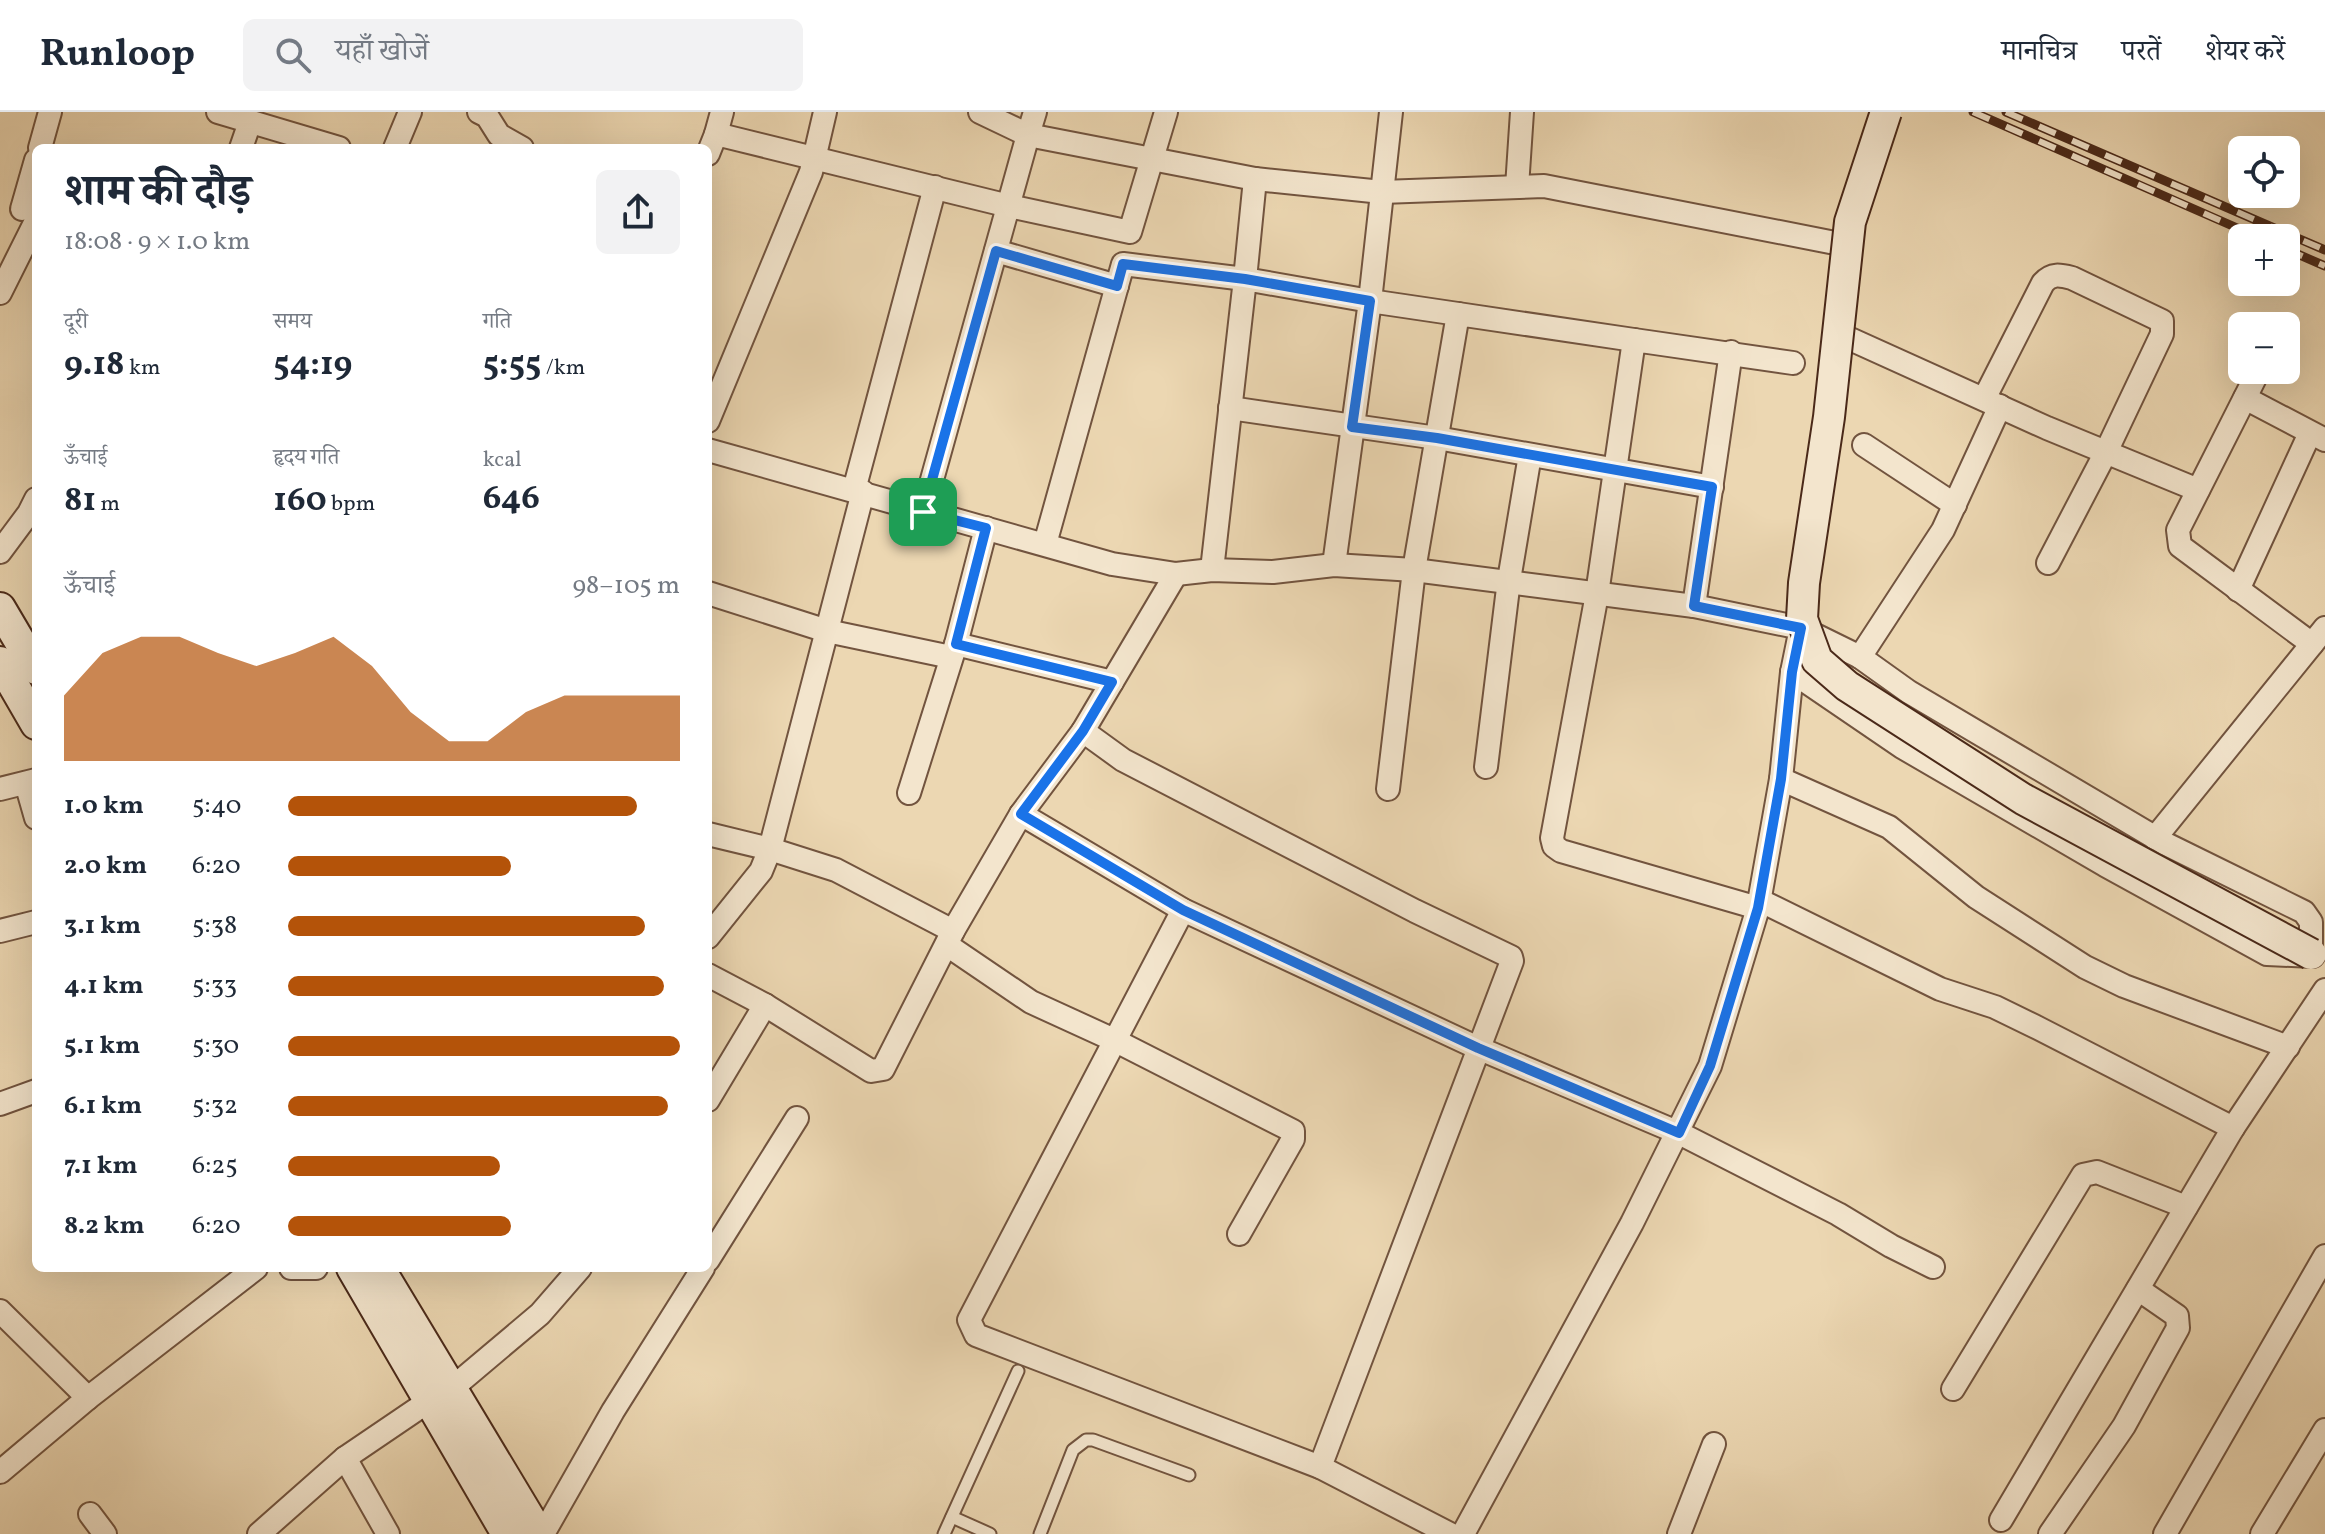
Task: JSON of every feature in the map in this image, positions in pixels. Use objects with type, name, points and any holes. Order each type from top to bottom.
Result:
[{"type":"street","points":[[41,144],[50,112]]},
{"type":"street","points":[[218,112],[325,144]]},
{"type":"street","points":[[397,144],[410,112]]},
{"type":"street","points":[[479,112],[487,116],[499,135],[515,144]]},
{"type":"street","points":[[712,411],[815,157],[825,112]]},
{"type":"street","points":[[980,112],[1028,135],[1255,179],[1382,192],[1544,186],[1830,242]]},
{"type":"street","points":[[923,512],[1035,112]]},
{"type":"street","points":[[1045,544],[1166,112]]},
{"type":"street","points":[[1334,565],[1370,301],[1391,112]]},
{"type":"street","points":[[1517,187],[1522,112]]},
{"type":"street","points":[[1886,112],[1850,222],[1834,348],[1829,417],[1804,583],[1802,619],[1817,660],[1847,686],[2023,799],[2316,960]]},
{"type":"street","points":[[242,144],[250,122]]},
{"type":"street","points":[[715,133],[1009,206],[1130,232]]},
{"type":"street","points":[[1212,570],[1255,179]]},
{"type":"street","points":[[712,932],[761,871],[770,849],[827,631],[935,187]]},
{"type":"street","points":[[0,201],[31,214],[0,293]]},
{"type":"street","points":[[996,251],[1117,286]]},
{"type":"street","points":[[1123,264],[1245,279],[1370,301],[1793,363]]},
{"type":"street","points":[[1860,657],[1943,530],[1992,402],[2043,283],[2048,277],[2057,275],[2072,278],[2152,316],[2162,321],[2163,327],[2106,452],[2048,563]]},
{"type":"street","points":[[1388,789],[1414,570],[1458,314]]},
{"type":"street","points":[[1848,338],[2198,490]]},
{"type":"street","points":[[1634,340],[1597,594],[1552,838],[1554,846],[1561,851],[1758,904],[1940,989],[1995,1007],[2233,1128]]},
{"type":"street","points":[[1694,606],[1731,352]]},
{"type":"street","points":[[2155,838],[2318,636],[2238,590],[2180,546],[2178,530],[2252,384]]},
{"type":"street","points":[[2238,590],[2318,437],[2245,398]]},
{"type":"street","points":[[1230,408],[1437,438],[1712,487]]},
{"type":"street","points":[[1864,445],[1955,505]]},
{"type":"street","points":[[712,451],[1112,564],[1176,574],[1212,570],[1273,572],[1334,565],[1414,570],[1694,606],[1801,628],[1860,657],[1909,692],[2155,838],[2304,912],[2311,922],[2316,960]]},
{"type":"street","points":[[1486,767],[1509,580],[1530,455]]},
{"type":"street","points":[[0,552],[32,507]]},
{"type":"street","points":[[909,793],[954,650],[986,528]]},
{"type":"street","points":[[712,977],[765,1005],[871,1071],[883,1069],[950,938],[1021,814],[1083,731],[1176,574]]},
{"type":"street","points":[[712,594],[827,631],[954,650],[1112,682]]},
{"type":"street","points":[[0,608],[32,660]]},
{"type":"street","points":[[1463,1534],[1679,1133],[1710,1066],[1758,904],[1781,779],[1792,672],[1801,628]]},
{"type":"street","points":[[0,662],[32,717]]},
{"type":"street","points":[[1792,672],[1916,755],[2105,865],[2267,954],[2316,960]]},
{"type":"street","points":[[1083,731],[1123,760],[1415,911],[1508,954],[1512,961],[1320,1467]]},
{"type":"street","points":[[1781,779],[1889,827],[1976,897],[2085,967],[2124,986],[2288,1047]]},
{"type":"street","points":[[0,789],[31,782]]},
{"type":"street","points":[[1021,814],[1183,910],[1478,1048],[1679,1133],[1838,1214],[1933,1267]]},
{"type":"street","points":[[712,835],[836,870],[950,938],[1031,1002],[1114,1040],[1293,1131],[1293,1139],[1239,1234]]},
{"type":"street","points":[[1183,910],[969,1320],[971,1328],[976,1335],[1320,1467],[1450,1534]]},
{"type":"street","points":[[0,931],[32,923]]},
{"type":"street","points":[[2001,1520],[2233,1128],[2325,990]]},
{"type":"street","points":[[712,1093],[765,1005]]},
{"type":"street","points":[[0,1104],[32,1092]]},
{"type":"street","points":[[712,1254],[797,1118]]},
{"type":"street","points":[[1953,1389],[2083,1175],[2097,1172],[2186,1207]]},
{"type":"street","points":[[2165,1534],[2325,1256]]},
{"type":"street","points":[[0,1472],[88,1398],[251,1272]]},
{"type":"street","points":[[355,1272],[541,1534],[613,1411],[700,1272]]},
{"type":"street","points":[[381,1272],[507,1534]]},
{"type":"street","points":[[259,1534],[345,1458],[440,1395],[540,1314],[577,1272]]},
{"type":"street","points":[[2050,1534],[2124,1426],[2178,1328],[2177,1316],[2138,1289]]},
{"type":"street","points":[[0,1311],[88,1398]]},
{"type":"street","points":[[2262,1534],[2325,1430]]},
{"type":"street","points":[[1679,1534],[1714,1444]]},
{"type":"street","points":[[345,1458],[388,1534]]},
{"type":"street","points":[[90,1514],[105,1534]]},
{"type":"lane","points":[[944,1534],[1018,1371]]},
{"type":"lane","points":[[1040,1534],[1073,1450],[1086,1440],[1189,1475]]},
{"type":"lane","points":[[952,1517],[990,1534]]},
{"type":"railway","points":[[1973,112],[2228,224]]},
{"type":"railway","points":[[2006,112],[2325,250]]},
{"type":"railway","points":[[2300,255],[2325,266]]},
{"type":"route","points":[[996,251],[1117,286],[1123,264],[1245,279],[1370,301],[1352,427],[1437,438],[1712,487],[1694,606],[1801,628],[1792,672],[1781,779],[1758,908],[1710,1066],[1679,1133],[1478,1048],[1183,910],[1021,814],[1083,731],[1112,682],[956,644],[986,528],[923,512],[996,251]]}]
